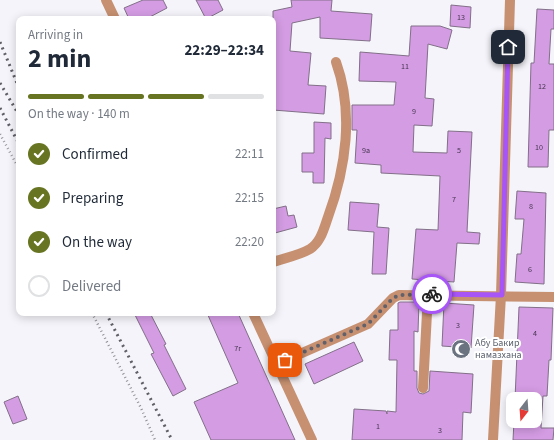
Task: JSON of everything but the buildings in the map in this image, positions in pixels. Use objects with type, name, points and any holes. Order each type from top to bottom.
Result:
[{"type":"street","points":[[106,0],[114,16]]},
{"type":"street","points":[[493,440],[502,295],[510,0]]},
{"type":"street","points":[[276,261],[310,248],[319,239],[338,190],[344,158],[346,130],[343,80],[336,62]]},
{"type":"street","points":[[422,388],[428,294]]},
{"type":"street","points":[[277,364],[368,324],[393,298],[399,295],[428,294],[554,297]]},
{"type":"street","points":[[254,316],[312,440]]},
{"type":"path","points":[[0,134],[16,163]]},
{"type":"path","points":[[94,316],[141,408],[155,440]]},
{"type":"railway","points":[[0,42],[16,81]]},
{"type":"railway","points":[[0,83],[16,110]]},
{"type":"railway","points":[[0,108],[16,138]]},
{"type":"railway","points":[[108,316],[172,440]]},
{"type":"way so far","points":[[285,360],[368,324],[393,298],[399,295],[432,294]]},
{"type":"place","name":"Абу Бакир намазхана","points":[[461,349]]},
{"type":"route","points":[[432,294],[502,295],[508,47]]}]
